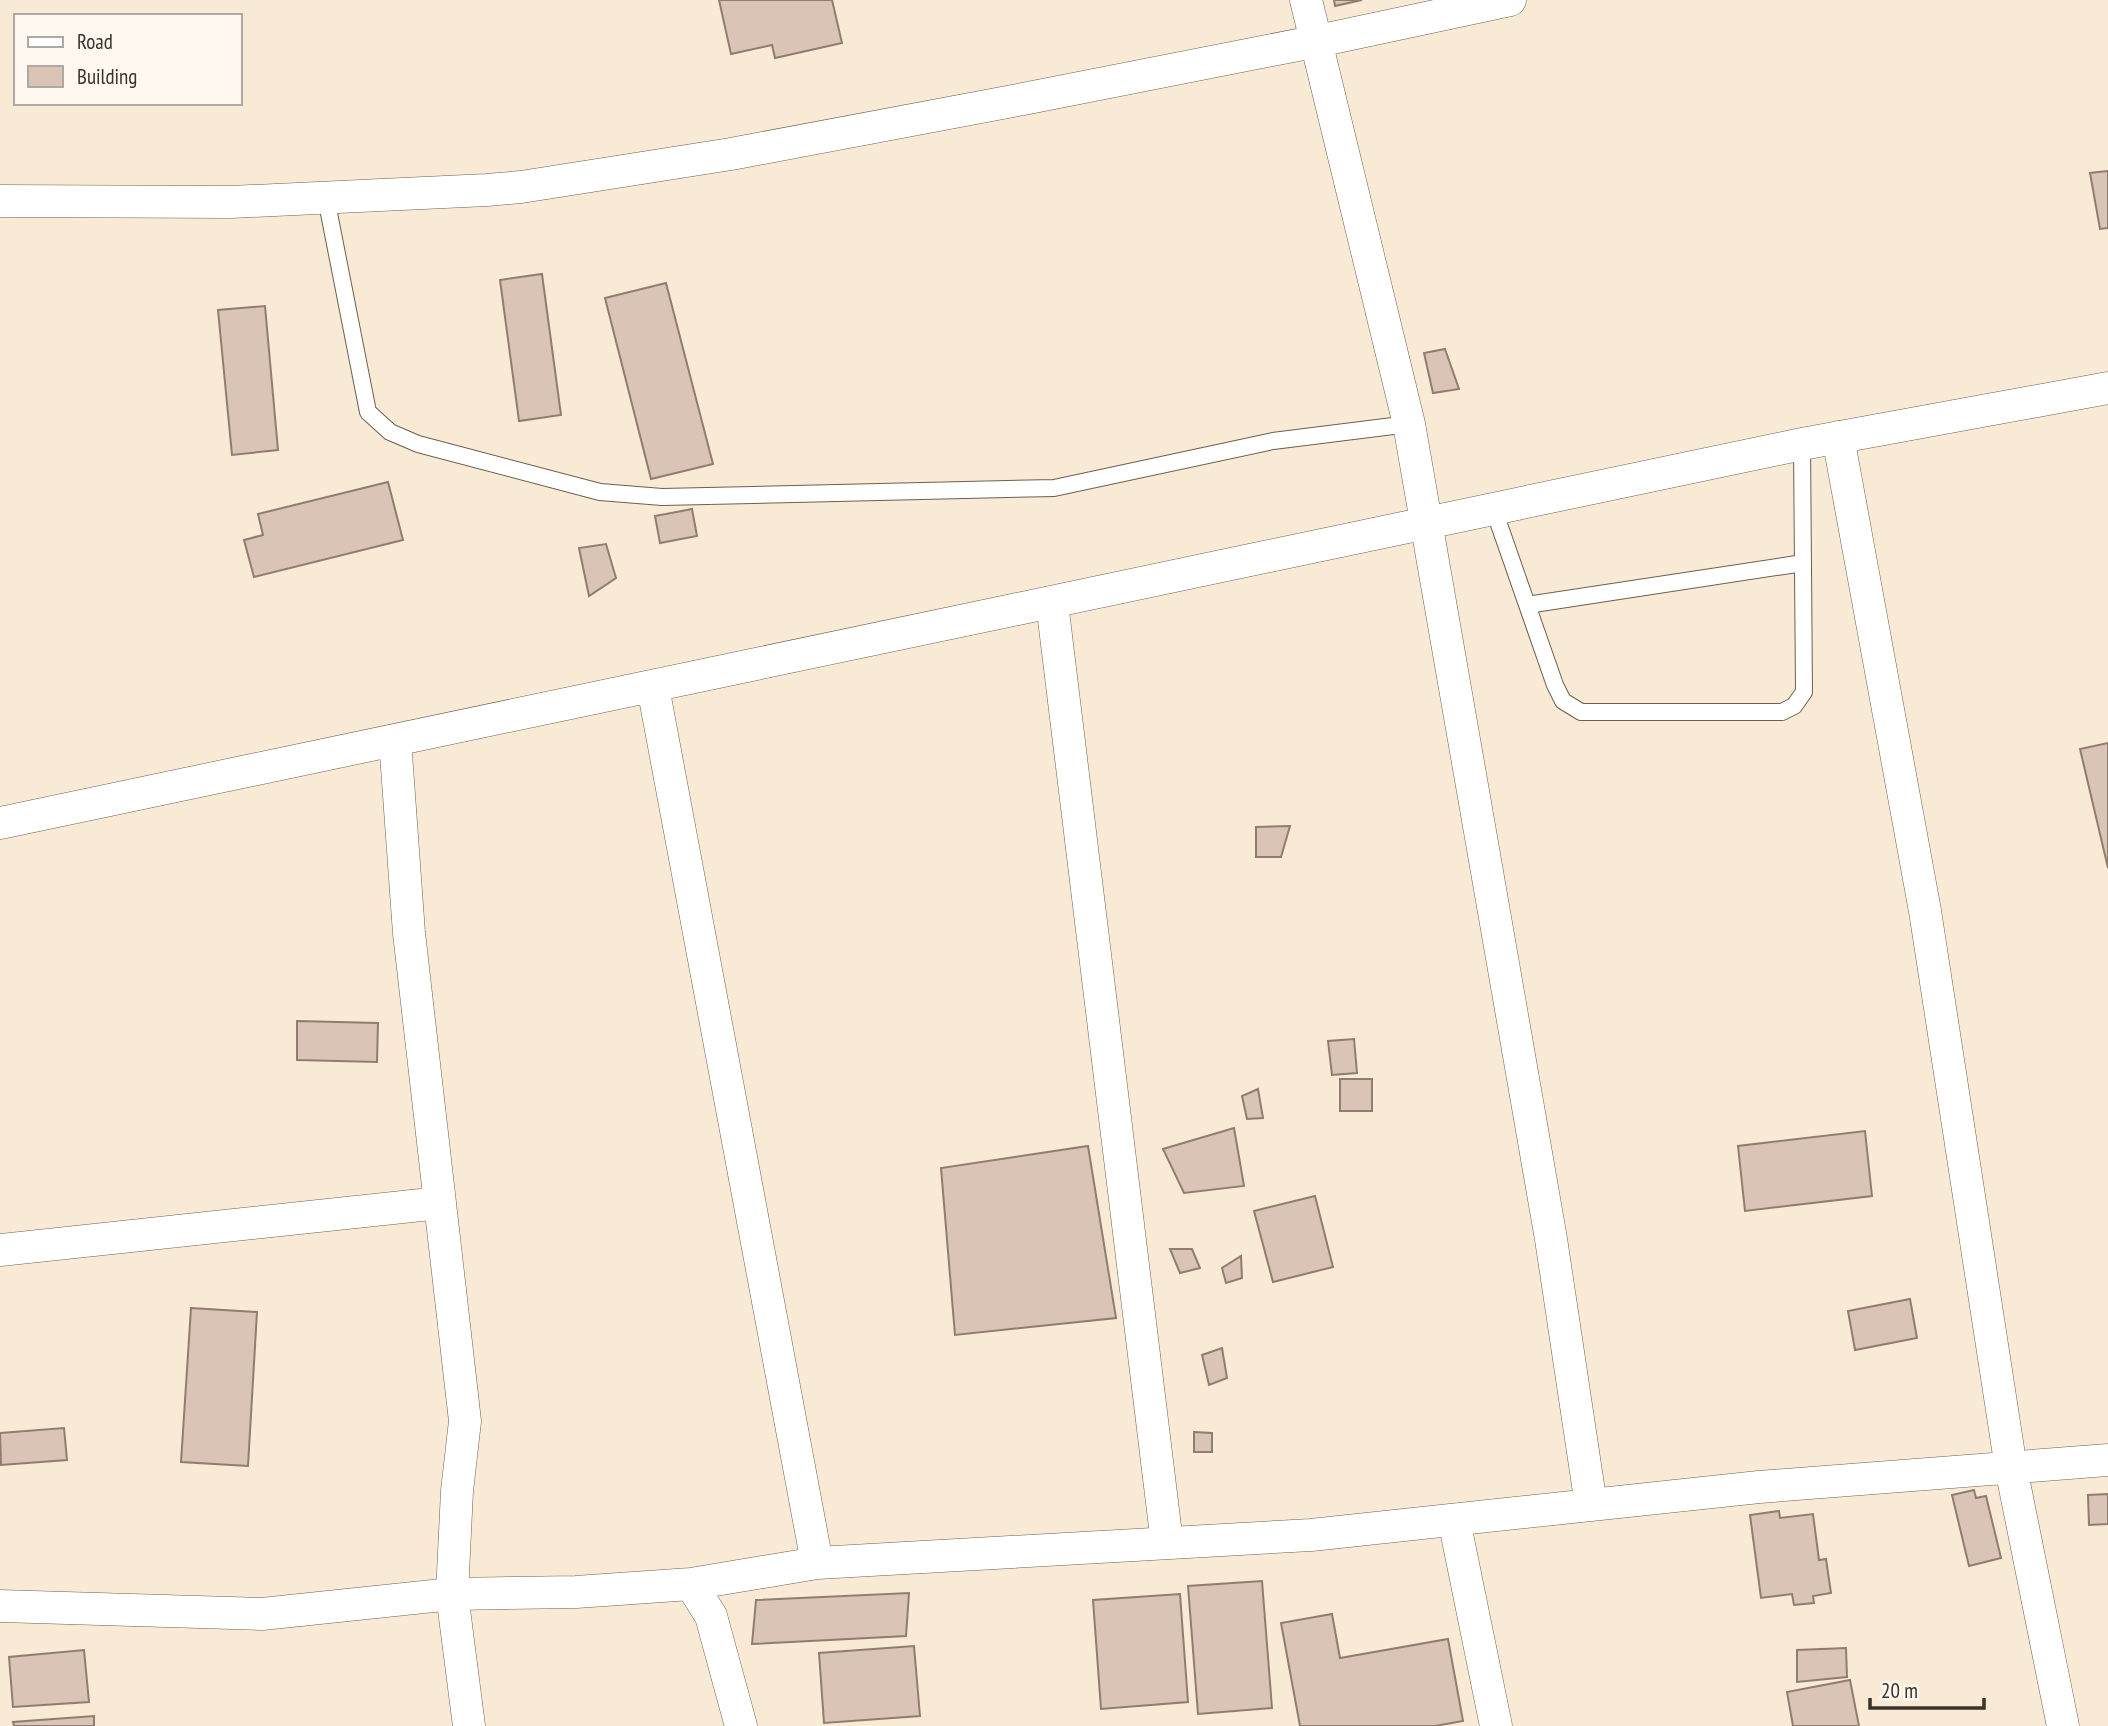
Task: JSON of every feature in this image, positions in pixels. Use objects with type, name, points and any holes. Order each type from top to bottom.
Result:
[{"type":"street","points":[[1307,0],[1409,424],[1551,1240],[1591,1505]]},
{"type":"street","points":[[0,201],[231,202],[487,190],[705,158],[1318,41],[1510,0]]},
{"type":"street","points":[[0,823],[1802,444],[2108,388]]},
{"type":"street","points":[[1838,437],[1925,911],[2011,1468],[2063,1726]]},
{"type":"street","points":[[1052,603],[1167,1543]]},
{"type":"street","points":[[653,687],[817,1563]]},
{"type":"street","points":[[395,740],[409,933],[465,1421],[457,1491],[452,1594],[470,1726]]},
{"type":"street","points":[[0,1250],[440,1203]]},
{"type":"street","points":[[0,1606],[262,1614],[452,1594],[576,1592],[691,1584],[817,1563],[1311,1535],[1759,1487],[2108,1460]]},
{"type":"street","points":[[1454,1520],[1496,1726]]},
{"type":"street","points":[[691,1584],[711,1616],[741,1726]]},
{"type":"lane","points":[[326,198],[368,412],[390,432],[418,444],[600,492],[662,497],[1054,488],[1273,441],[1409,424]]},
{"type":"lane","points":[[1494,510],[1563,701],[1580,712],[1782,712],[1794,706],[1804,692],[1802,444]]},
{"type":"lane","points":[[1527,606],[1803,563]]},
{"type":"building","points":[[719,0],[832,0],[842,43],[775,58],[772,45],[731,54]]},
{"type":"building","points":[[1334,0],[1362,0],[1335,6]]},
{"type":"building","points":[[2108,171],[2108,228],[2100,229],[2090,173]]},
{"type":"building","points":[[542,274],[561,415],[519,421],[500,280]]},
{"type":"building","points":[[666,283],[713,464],[651,479],[605,298]]},
{"type":"building","points":[[265,306],[278,450],[232,455],[218,310]]},
{"type":"building","points":[[1445,349],[1459,389],[1433,393],[1424,353]]},
{"type":"building","points":[[388,482],[403,540],[254,577],[244,540],[263,535],[258,514]]},
{"type":"building","points":[[692,509],[697,536],[660,543],[655,516]]},
{"type":"building","points":[[606,544],[616,578],[589,596],[579,548]]},
{"type":"building","points":[[2108,743],[2108,868],[2080,749]]},
{"type":"building","points":[[1290,826],[1281,857],[1256,857],[1256,827]]},
{"type":"building","points":[[297,1021],[378,1023],[377,1062],[297,1060]]},
{"type":"building","points":[[1354,1039],[1357,1073],[1332,1075],[1328,1041]]},
{"type":"building","points":[[1340,1079],[1372,1079],[1372,1111],[1340,1111]]},
{"type":"building","points":[[1258,1089],[1263,1118],[1247,1119],[1242,1096]]},
{"type":"building","points":[[1234,1128],[1244,1186],[1184,1193],[1163,1149]]},
{"type":"building","points":[[1865,1131],[1872,1196],[1745,1211],[1738,1146]]},
{"type":"building","points":[[1088,1146],[1116,1318],[955,1335],[941,1168]]},
{"type":"building","points":[[1315,1196],[1333,1267],[1273,1282],[1254,1211]]},
{"type":"building","points":[[1170,1249],[1192,1249],[1200,1268],[1180,1273]]},
{"type":"building","points":[[1241,1256],[1242,1278],[1226,1283],[1222,1268]]},
{"type":"building","points":[[1910,1299],[1917,1338],[1855,1350],[1848,1311]]},
{"type":"building","points":[[191,1308],[257,1312],[248,1466],[181,1462]]},
{"type":"building","points":[[1222,1348],[1227,1378],[1209,1385],[1202,1355]]},
{"type":"building","points":[[64,1428],[67,1460],[1,1465],[0,1433]]},
{"type":"building","points":[[1194,1432],[1212,1433],[1212,1452],[1194,1452]]},
{"type":"building","points":[[1974,1490],[1976,1498],[1986,1496],[2001,1558],[1969,1566],[1952,1495]]},
{"type":"building","points":[[2108,1494],[2108,1524],[2089,1525],[2088,1495]]},
{"type":"building","points":[[1779,1511],[1780,1518],[1813,1514],[1819,1560],[1826,1559],[1831,1593],[1813,1596],[1814,1603],[1794,1605],[1792,1594],[1761,1598],[1750,1515]]},
{"type":"building","points":[[1262,1581],[1272,1708],[1198,1714],[1188,1586]]},
{"type":"building","points":[[909,1593],[906,1636],[752,1644],[756,1600]]},
{"type":"building","points":[[1180,1594],[1188,1702],[1101,1709],[1093,1600]]},
{"type":"building","points":[[1332,1614],[1340,1658],[1448,1639],[1463,1721],[1435,1726],[1300,1726],[1281,1623]]},
{"type":"building","points":[[914,1646],[920,1716],[824,1723],[819,1653]]},
{"type":"building","points":[[1846,1648],[1847,1677],[1797,1682],[1797,1650]]},
{"type":"building","points":[[84,1650],[89,1702],[13,1707],[9,1657]]},
{"type":"building","points":[[1850,1680],[1859,1726],[1793,1726],[1787,1692]]},
{"type":"building","points":[[94,1716],[94,1726],[14,1726],[13,1722]]}]
